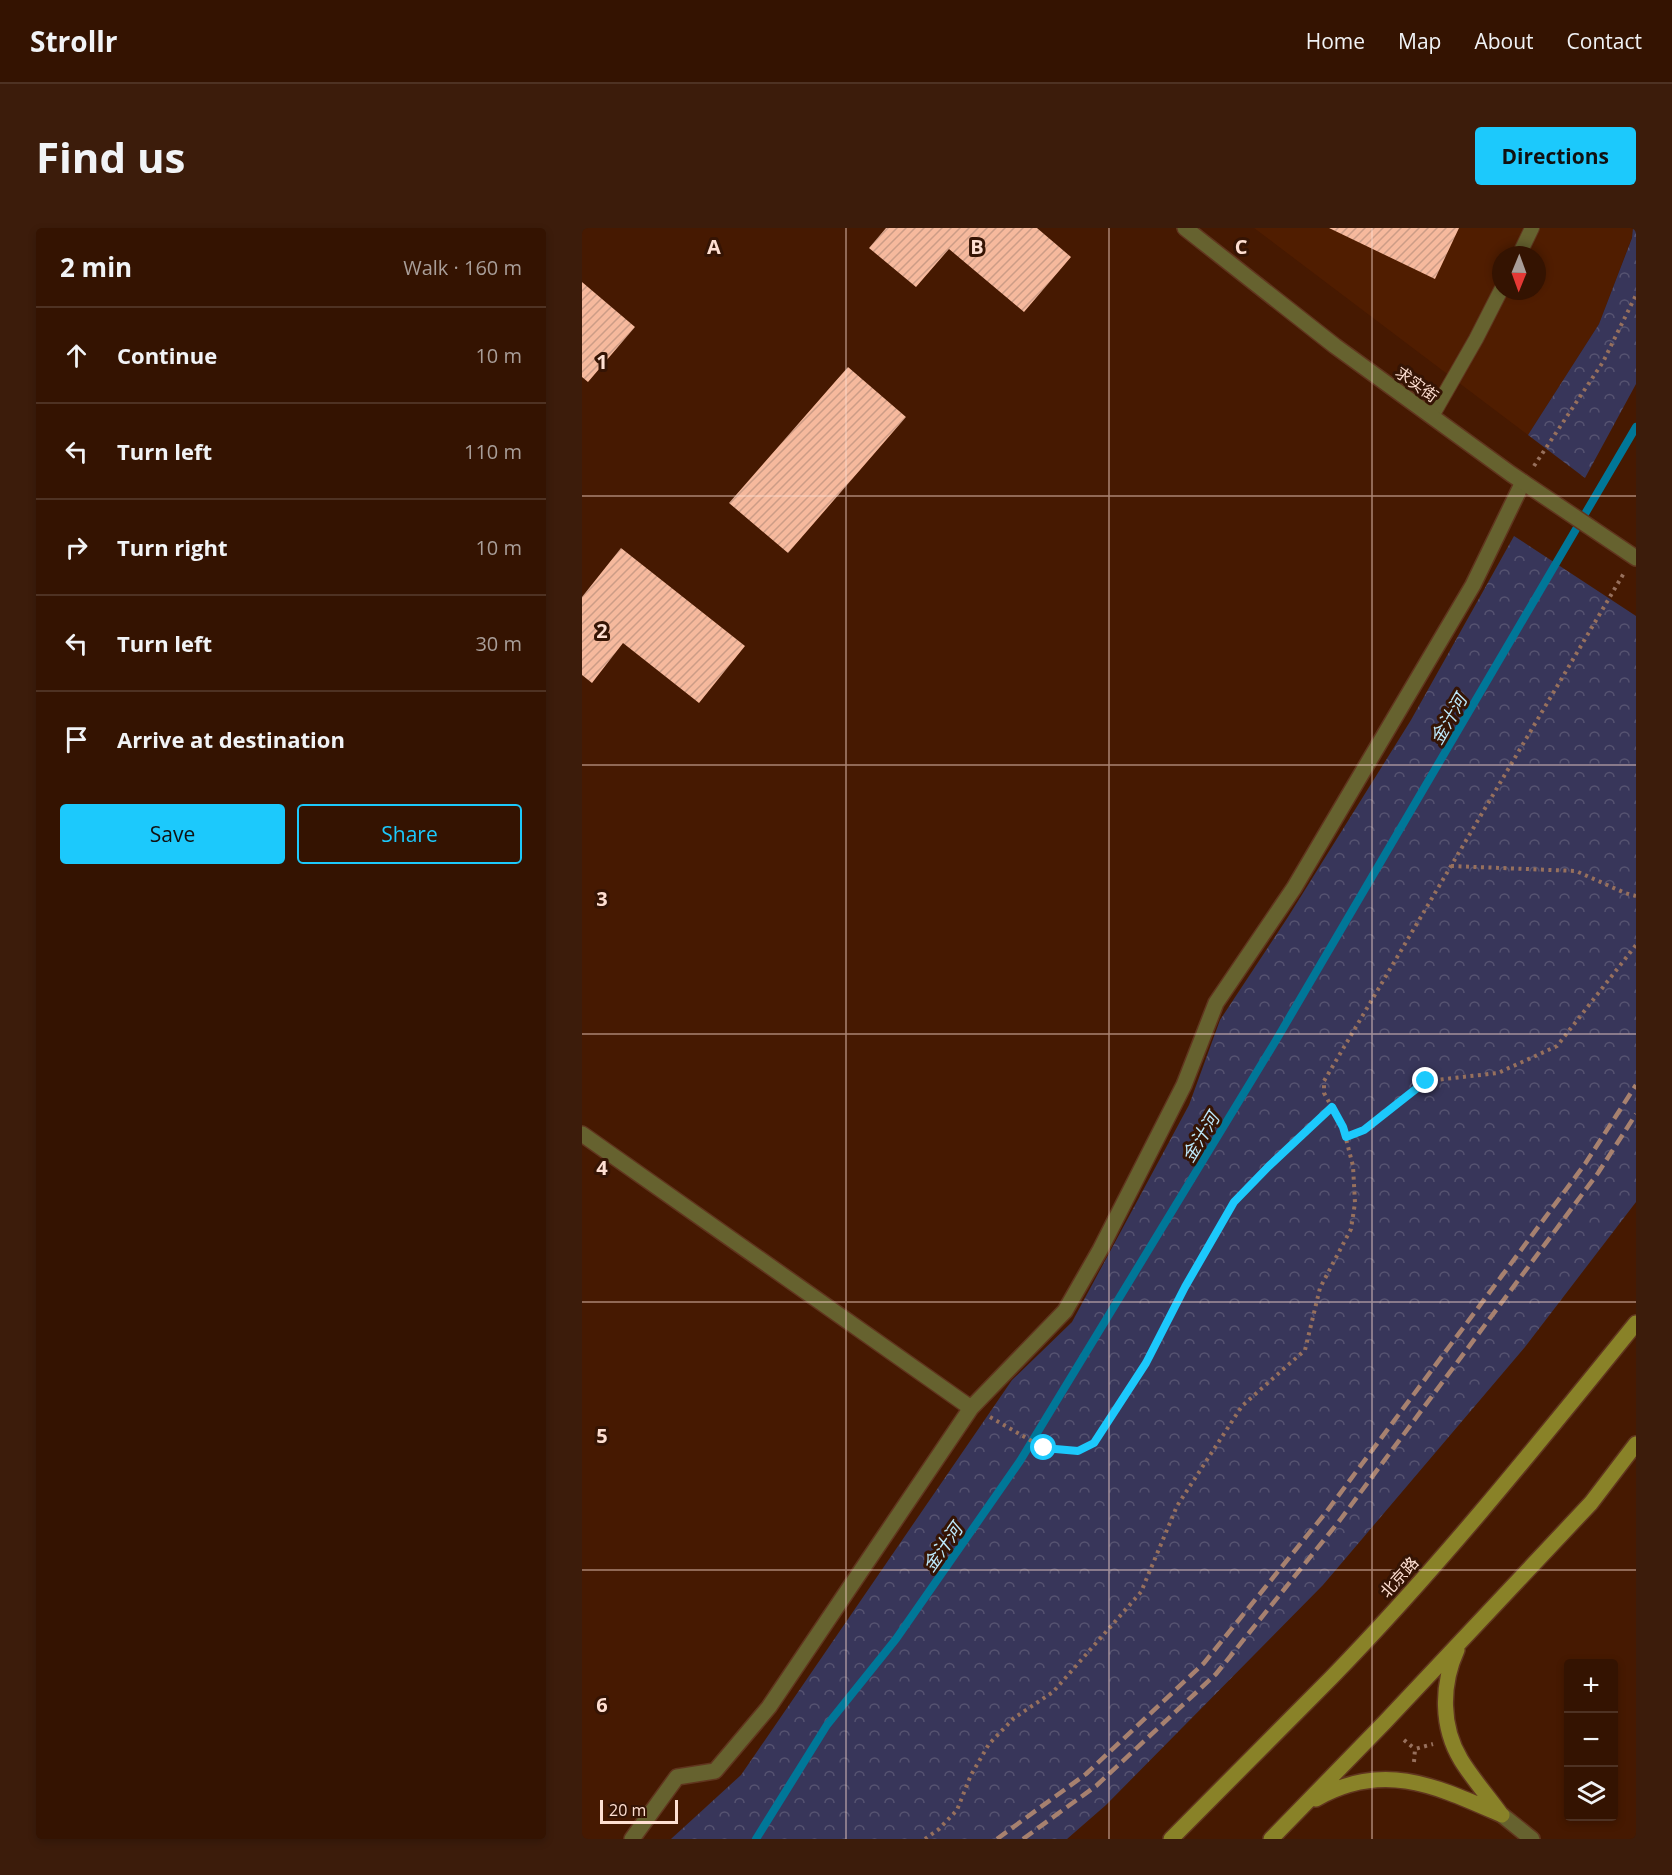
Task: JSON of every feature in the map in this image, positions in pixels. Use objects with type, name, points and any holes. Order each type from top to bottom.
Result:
[{"type":"main road","name":"北京路","points":[[1171,1839],[1332,1677],[1410,1592],[1531,1453],[1636,1323]]},
{"type":"main road","points":[[1271,1839],[1591,1503],[1636,1444]]},
{"type":"main road","points":[[1460,1642],[1447,1682],[1445,1702],[1447,1723],[1460,1759],[1502,1815]]},
{"type":"main road","points":[[1305,1805],[1343,1787],[1385,1780],[1430,1785],[1502,1815]]},
{"type":"street","name":"求实街","points":[[1185,228],[1335,346],[1523,482],[1618,548],[1635,557]]},
{"type":"street","points":[[632,1839],[677,1777],[715,1771],[769,1707],[971,1408],[1065,1311],[1100,1250],[1184,1085],[1216,1003],[1294,888],[1473,585],[1523,482]]},
{"type":"street","points":[[582,1134],[971,1408]]},
{"type":"street","points":[[1502,1815],[1532,1839]]},
{"type":"lane","points":[[1524,246],[1533,228]]},
{"type":"lane","points":[[1432,416],[1496,300]]},
{"type":"path","points":[[1523,482],[1603,362],[1636,295]]},
{"type":"path","points":[[925,1839],[939,1829],[957,1810],[970,1775],[989,1744],[1014,1718],[1053,1692],[1141,1592],[1177,1506],[1242,1406],[1305,1350],[1320,1288],[1352,1229],[1355,1203],[1353,1166],[1346,1137],[1324,1093],[1324,1081],[1635,557]]},
{"type":"path","points":[[1451,866],[1576,871],[1636,896]]},
{"type":"path","points":[[1346,1137],[1364,1130],[1426,1081],[1498,1073],[1557,1046],[1636,945]]},
{"type":"path","points":[[993,1419],[1044,1448],[1078,1451],[1094,1443],[1146,1363],[1185,1287],[1234,1202],[1332,1107]]},
{"type":"path","points":[[1404,1740],[1415,1749]]},
{"type":"path","points":[[1415,1749],[1437,1743]]},
{"type":"path","points":[[1414,1764],[1415,1749]]},
{"type":"shaded area","points":[[1254,228],[1633,228],[1632,237],[1599,324],[1528,435]]},
{"type":"green space","points":[[1633,228],[1636,228],[1636,384],[1585,478],[1528,435],[1599,324],[1632,238]]},
{"type":"green space","points":[[1514,536],[1636,616],[1636,1202],[1525,1347],[1323,1585],[1106,1805],[1067,1839],[671,1839],[741,1775],[1012,1380],[1072,1322],[1189,1105],[1220,1020],[1288,917],[1411,720]]},
{"type":"building","points":[[886,228],[1037,228],[1071,257],[1024,312],[949,249],[916,287],[869,248]]},
{"type":"building","points":[[1329,228],[1459,228],[1435,279]]},
{"type":"building","points":[[582,282],[635,327],[588,382],[582,377]]},
{"type":"building","points":[[848,367],[906,417],[788,553],[729,503]]},
{"type":"building","points":[[621,548],[745,646],[699,703],[623,643],[592,683],[582,675],[582,597]]},
{"type":"waterway","name":"金汁河","points":[[756,1839],[827,1725],[896,1639],[1020,1461],[1275,1042],[1636,427]]},
{"type":"railway","points":[[997,1839],[1086,1774],[1204,1663],[1327,1511],[1585,1164],[1636,1085]]},
{"type":"railway","points":[[1023,1839],[1096,1786],[1216,1674],[1340,1520],[1598,1173],[1636,1114]]},
{"type":"route","points":[[1044,1448],[1078,1451],[1094,1443],[1146,1363],[1185,1287],[1234,1202],[1269,1166],[1332,1107],[1346,1137],[1364,1130],[1426,1081]]}]
